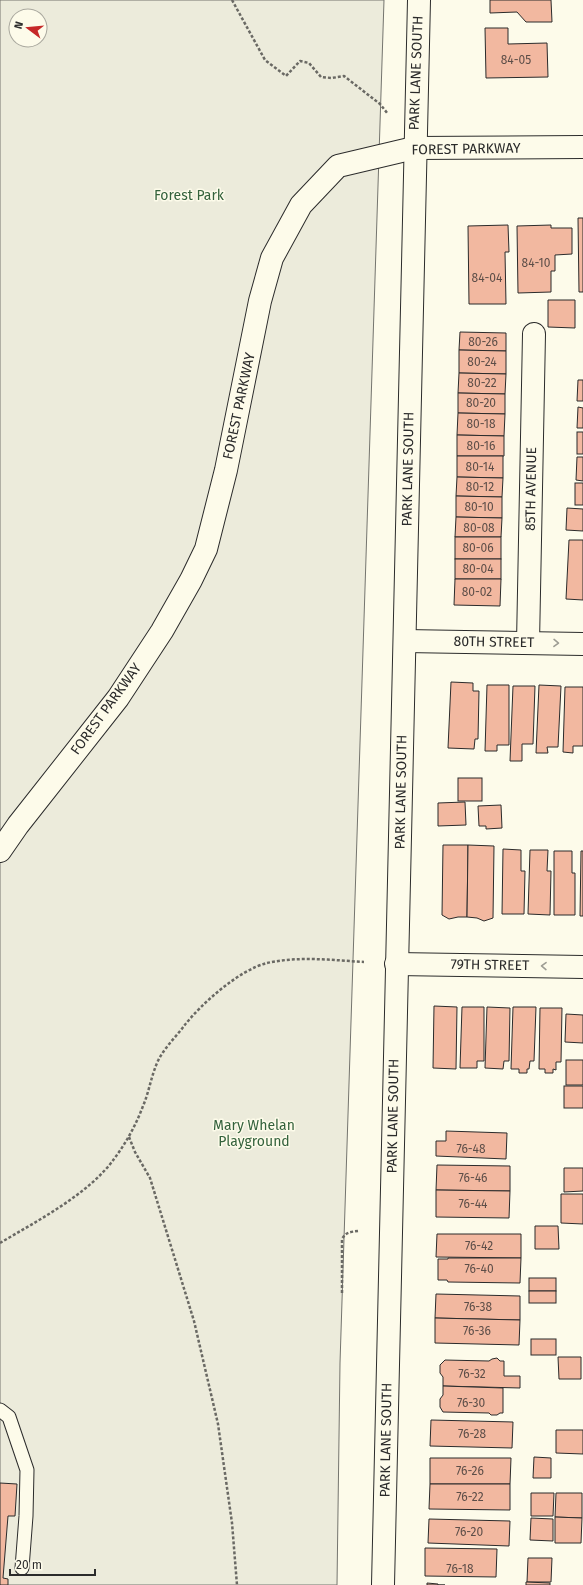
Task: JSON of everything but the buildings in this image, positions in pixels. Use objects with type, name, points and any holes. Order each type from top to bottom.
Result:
[{"type":"street","name":"PARK LANE SOUTH","points":[[383,1585],[418,0]]},
{"type":"street","name":"FOREST PARKWAY","points":[[0,851],[18,825],[118,698],[162,631],[191,580],[206,549],[224,477],[260,301],[272,258],[301,206],[338,166],[414,148],[583,147]]},
{"type":"street","name":"85TH AVENUE","points":[[528,643],[534,334]]},
{"type":"street","name":"80TH STREET","points":[[405,641],[583,644]]},
{"type":"street","name":"79TH STREET","points":[[396,964],[583,967]]},
{"type":"lane","points":[[0,1410],[8,1418],[27,1470],[26,1516],[22,1568]]},
{"type":"path","points":[[232,0],[265,60],[275,68],[286,76],[300,62],[309,63],[321,77],[332,78],[344,76],[380,104],[388,114]]},
{"type":"path","points":[[0,1243],[84,1190],[113,1160],[129,1136],[143,1107],[157,1062],[168,1045],[193,1014],[225,986],[265,963],[290,959],[364,962]]},
{"type":"path","points":[[129,1136],[135,1152],[150,1178],[194,1321],[218,1424],[232,1523],[237,1585]]},
{"type":"path","points":[[342,1293],[342,1239],[349,1232],[358,1231]]},
{"type":"green space","name":"Forest Park","points":[[0,0],[384,0],[340,1363],[337,1585],[0,1585]]},
{"type":"park label","name":"Mary Whelan Playground","points":[[254,1134]]}]
